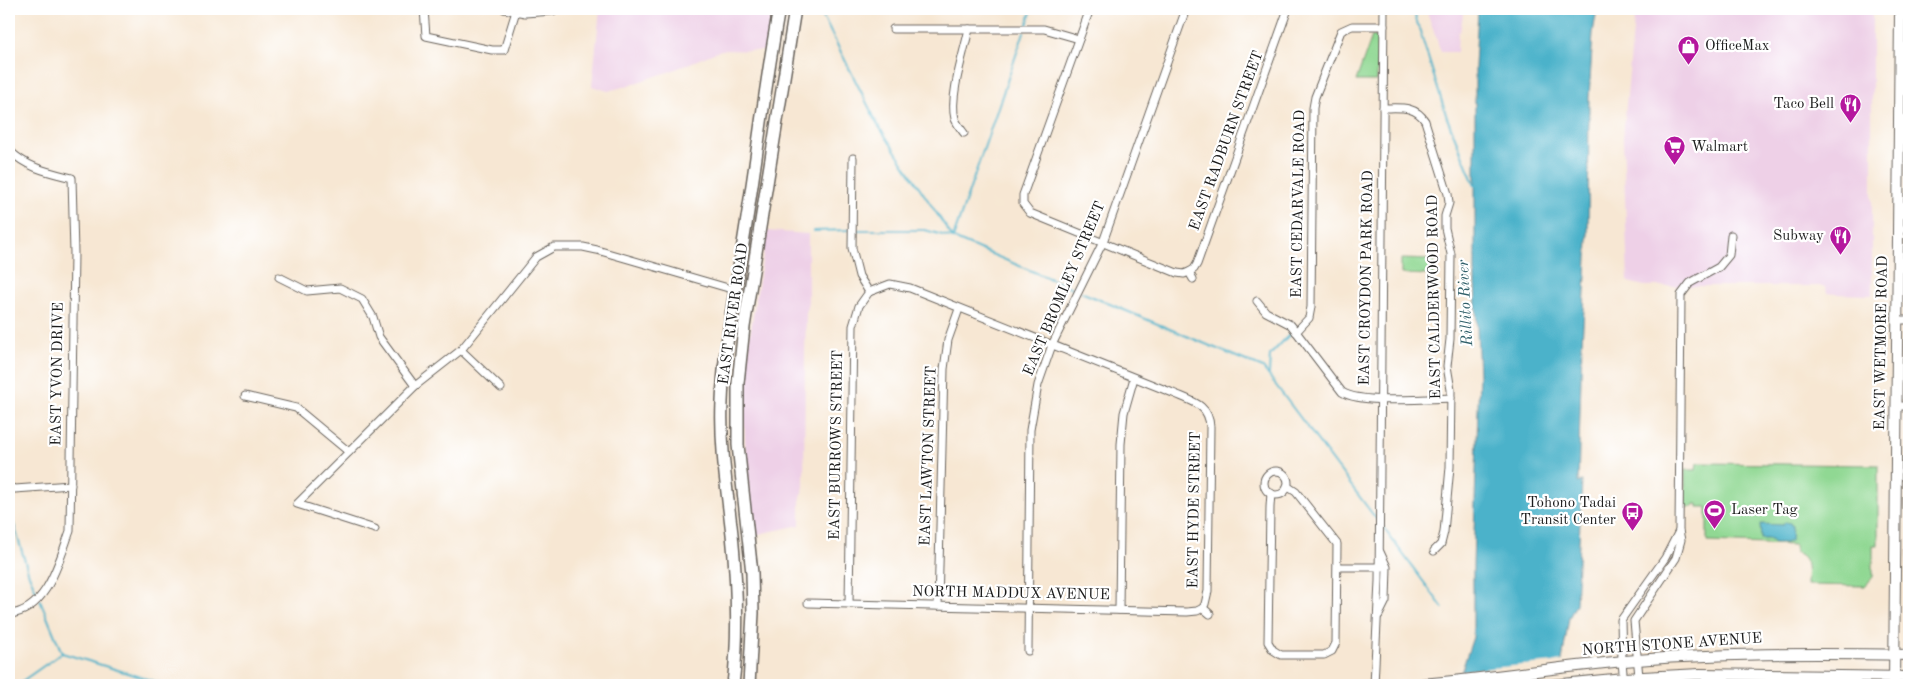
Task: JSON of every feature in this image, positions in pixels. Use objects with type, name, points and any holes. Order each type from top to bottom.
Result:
[{"type":"main road","name":"EAST RIVER ROAD","points":[[733,685],[737,612],[734,562],[722,452],[723,378],[734,290],[779,9]]},
{"type":"main road","name":"EAST RIVER ROAD","points":[[749,685],[753,613],[752,573],[738,445],[738,399],[744,327],[795,9]]},
{"type":"main road","name":"EAST WETMORE ROAD","points":[[1894,681],[1900,9]]},
{"type":"main road","points":[[734,290],[740,300],[731,374],[738,399]]},
{"type":"main road","points":[[723,378],[729,406],[732,462],[733,466],[741,472]]},
{"type":"main road","name":"NORTH STONE AVENUE","points":[[1407,685],[1442,683],[1637,660],[1764,654],[1909,655]]},
{"type":"main road","name":"NORTH STONE AVENUE","points":[[1552,685],[1736,674],[1894,681],[1909,677]]},
{"type":"street","points":[[424,9],[426,36],[492,50],[504,50],[516,11]]},
{"type":"street","points":[[504,9],[525,13],[553,11],[553,9]]},
{"type":"street","points":[[1090,9],[1023,195],[1023,204],[1030,213],[1103,242]]},
{"type":"street","name":"EAST BROMLEY STREET","points":[[1028,651],[1030,430],[1038,385],[1052,345],[1103,242],[1186,9]]},
{"type":"street","name":"EAST RADBURN STREET","points":[[1103,242],[1177,273],[1191,276],[1198,264],[1288,9]]},
{"type":"street","name":"EAST CROYDON PARK ROAD","points":[[1374,685],[1379,567],[1379,399],[1384,9]]},
{"type":"street","name":"EAST CEDARVALE ROAD","points":[[1296,332],[1309,318],[1311,307],[1313,108],[1316,97],[1341,31],[1352,26],[1384,26]]},
{"type":"street","points":[[893,29],[1044,29],[1079,39]]},
{"type":"street","points":[[964,133],[955,120],[954,102],[958,75],[970,29]]},
{"type":"street","name":"EAST CALDERWOOD ROAD","points":[[1383,108],[1410,108],[1422,116],[1446,185],[1449,203],[1445,228],[1451,254],[1450,339],[1447,366],[1451,398],[1450,467],[1446,519],[1441,544],[1434,551]]},
{"type":"street","name":"EAST YVON DRIVE","points":[[9,150],[18,159],[38,170],[72,178],[74,253],[70,531],[58,564],[46,589],[38,600],[27,608],[9,614]]},
{"type":"street","points":[[853,158],[852,248],[859,276],[869,292],[890,284],[910,288],[1134,378],[1124,413],[1122,436],[1119,610]]},
{"type":"street","points":[[1898,228],[1909,229]]},
{"type":"street","points":[[1638,681],[1634,621],[1676,558],[1681,540],[1679,531],[1681,295],[1690,283],[1719,267],[1729,255],[1731,235]]},
{"type":"street","points":[[376,529],[297,504],[416,386],[461,350],[536,257],[554,246],[597,250],[734,290]]},
{"type":"street","points":[[279,277],[307,291],[340,288],[362,299],[373,316],[379,337],[416,386]]},
{"type":"street","name":"EAST BURROWS STREET","points":[[849,604],[853,326],[859,306],[869,292]]},
{"type":"street","points":[[1257,301],[1266,312],[1291,325],[1342,392],[1349,397],[1379,399],[1451,398]]},
{"type":"street","name":"EAST LAWTON STREET","points":[[938,606],[944,369],[948,340],[959,309]]},
{"type":"street","points":[[1897,320],[1909,320]]},
{"type":"street","points":[[461,350],[501,388]]},
{"type":"street","name":"EAST HYDE STREET","points":[[1134,378],[1198,404],[1207,412],[1210,427],[1208,591],[1202,608]]},
{"type":"street","points":[[245,396],[296,408],[349,452]]},
{"type":"street","points":[[1896,406],[1909,406]]},
{"type":"street","points":[[1277,471],[1284,474],[1288,481],[1287,486],[1281,494],[1271,493],[1267,490],[1264,483],[1270,473],[1277,471]]},
{"type":"street","points":[[9,487],[15,490],[71,485]]},
{"type":"street","points":[[1271,493],[1268,642],[1272,650],[1282,655],[1324,655],[1332,651],[1336,644],[1337,544],[1296,492],[1287,486]]},
{"type":"street","points":[[1624,682],[1621,620],[1665,558],[1679,531]]},
{"type":"street","name":"EAST CROYDON PARK ROAD","points":[[1377,618],[1386,601],[1387,567],[1379,545]]},
{"type":"street","points":[[1338,567],[1387,567]]},
{"type":"street","name":"NORTH MADDUX AVENUE","points":[[808,603],[1192,612],[1202,608]]},
{"type":"street","points":[[1202,608],[1210,614]]},
{"type":"shaded area","points":[[600,9],[773,9],[765,51],[721,50],[671,71],[608,91],[592,86]]},
{"type":"shaded area","points":[[1426,9],[1464,9],[1460,32],[1458,32],[1457,52],[1441,52]]},
{"type":"shaded area","points":[[1635,9],[1872,9],[1872,295],[1827,293],[1826,286],[1644,286],[1628,282],[1623,138]]},
{"type":"shaded area","points":[[767,231],[808,234],[804,487],[800,501],[800,525],[754,535],[746,462],[745,381],[749,341]]},
{"type":"shaded area","points":[[1717,678],[1881,683],[1881,685],[1608,685]]},
{"type":"green space","points":[[1372,36],[1378,37],[1377,81],[1356,81]]},
{"type":"green space","points":[[1401,259],[1434,260],[1433,275],[1401,274]]},
{"type":"green space","points":[[1697,463],[1878,465],[1878,545],[1873,545],[1873,577],[1865,586],[1807,585],[1806,561],[1804,557],[1795,552],[1795,545],[1707,542],[1707,507],[1698,507],[1698,504],[1694,504],[1693,507],[1685,507],[1685,470],[1696,470]]},
{"type":"water","points":[[1478,9],[1597,9],[1593,33],[1589,97],[1588,241],[1582,343],[1578,483],[1582,481],[1576,604],[1569,618],[1558,685],[1457,685],[1473,637],[1473,566],[1479,376],[1475,282],[1475,67]]},
{"type":"water","points":[[1785,522],[1790,523],[1792,526],[1791,540],[1785,543],[1774,543],[1769,539],[1761,539],[1760,524],[1783,525]]},
{"type":"pier","points":[[1565,661],[1561,685],[1454,685],[1459,671]]},
{"type":"waterway","points":[[819,9],[878,125],[953,238],[1077,290]]},
{"type":"waterway","points":[[1026,28],[1032,9]]},
{"type":"waterway","points":[[1413,9],[1447,118],[1475,186]]},
{"type":"waterway","points":[[855,230],[925,230],[953,238],[1024,32]]},
{"type":"waterway","points":[[813,231],[850,230]]},
{"type":"waterway","points":[[1081,292],[1263,368],[1377,520]]},
{"type":"waterway","points":[[1269,374],[1270,355],[1290,334]]},
{"type":"waterway","points":[[9,508],[29,575],[38,595]]},
{"type":"waterway","points":[[1382,526],[1443,608]]},
{"type":"waterway","points":[[40,600],[62,653]]},
{"type":"waterway","points":[[62,653],[167,685]]},
{"type":"waterway","points":[[9,682],[18,684],[62,653]]},
{"type":"place","name":"OfficeMax","points":[[1689,65]]},
{"type":"place","name":"Taco Bell","points":[[1850,123]]},
{"type":"place","name":"Walmart","points":[[1675,166]]},
{"type":"place","name":"Subway","points":[[1840,255]]},
{"type":"place","name":"Laser Tag","points":[[1715,529]]},
{"type":"place","name":"Tohono Tadai Transit Center","points":[[1632,531]]},
{"type":"water label","name":"Rillito River","points":[[1466,303]]}]
